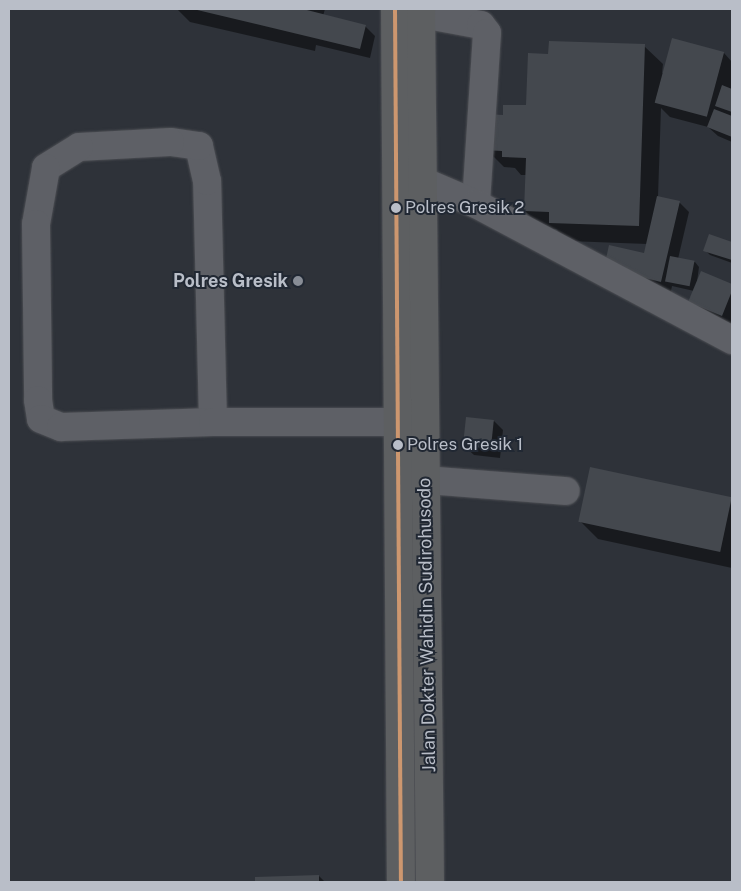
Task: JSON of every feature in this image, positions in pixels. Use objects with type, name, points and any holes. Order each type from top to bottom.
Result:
[{"type":"highway","name":"Jalan Dokter Wahidin Sudirohusodo","points":[[395,9],[401,882]]},
{"type":"highway","name":"Jalan Dokter Wahidin Sudirohusodo","points":[[421,11],[430,882]]},
{"type":"street","points":[[421,11],[481,25],[487,33],[476,204]]},
{"type":"street","points":[[212,422],[207,180],[199,146],[170,142],[79,147],[46,168],[36,224],[38,400],[41,419],[61,427],[212,422],[425,422]]},
{"type":"street","points":[[422,181],[476,204],[731,335]]},
{"type":"street","points":[[426,480],[566,491]]},
{"type":"building","points":[[193,9],[303,9],[366,25],[360,49]]},
{"type":"building","points":[[672,38],[724,52],[707,117],[655,103]]},
{"type":"building","points":[[549,41],[645,44],[639,226],[549,223],[549,212],[524,211],[526,158],[502,157],[502,151],[484,150],[486,114],[503,115],[503,105],[526,105],[528,53],[548,54]]},
{"type":"building","points":[[722,85],[732,89],[732,112],[715,106]]},
{"type":"building","points":[[714,109],[732,116],[732,137],[707,127]]},
{"type":"building","points":[[657,196],[680,201],[661,282],[604,268],[609,245],[644,253]]},
{"type":"building","points":[[709,234],[732,242],[732,260],[703,251]]},
{"type":"building","points":[[670,256],[695,261],[690,286],[665,282]]},
{"type":"building","points":[[701,271],[732,284],[732,291],[722,316],[688,302]]},
{"type":"building","points":[[466,417],[494,420],[491,449],[463,446]]},
{"type":"building","points":[[590,467],[732,497],[720,552],[578,522]]},
{"type":"building","points":[[319,875],[319,882],[255,882],[255,877]]},
{"type":"transit line","points":[[395,9],[401,882]]},
{"type":"place","name":"Polres Gresik 2","points":[[396,208]]},
{"type":"place","name":"Polres Gresik","points":[[298,281]]},
{"type":"place","name":"Polres Gresik 1","points":[[398,445]]}]
